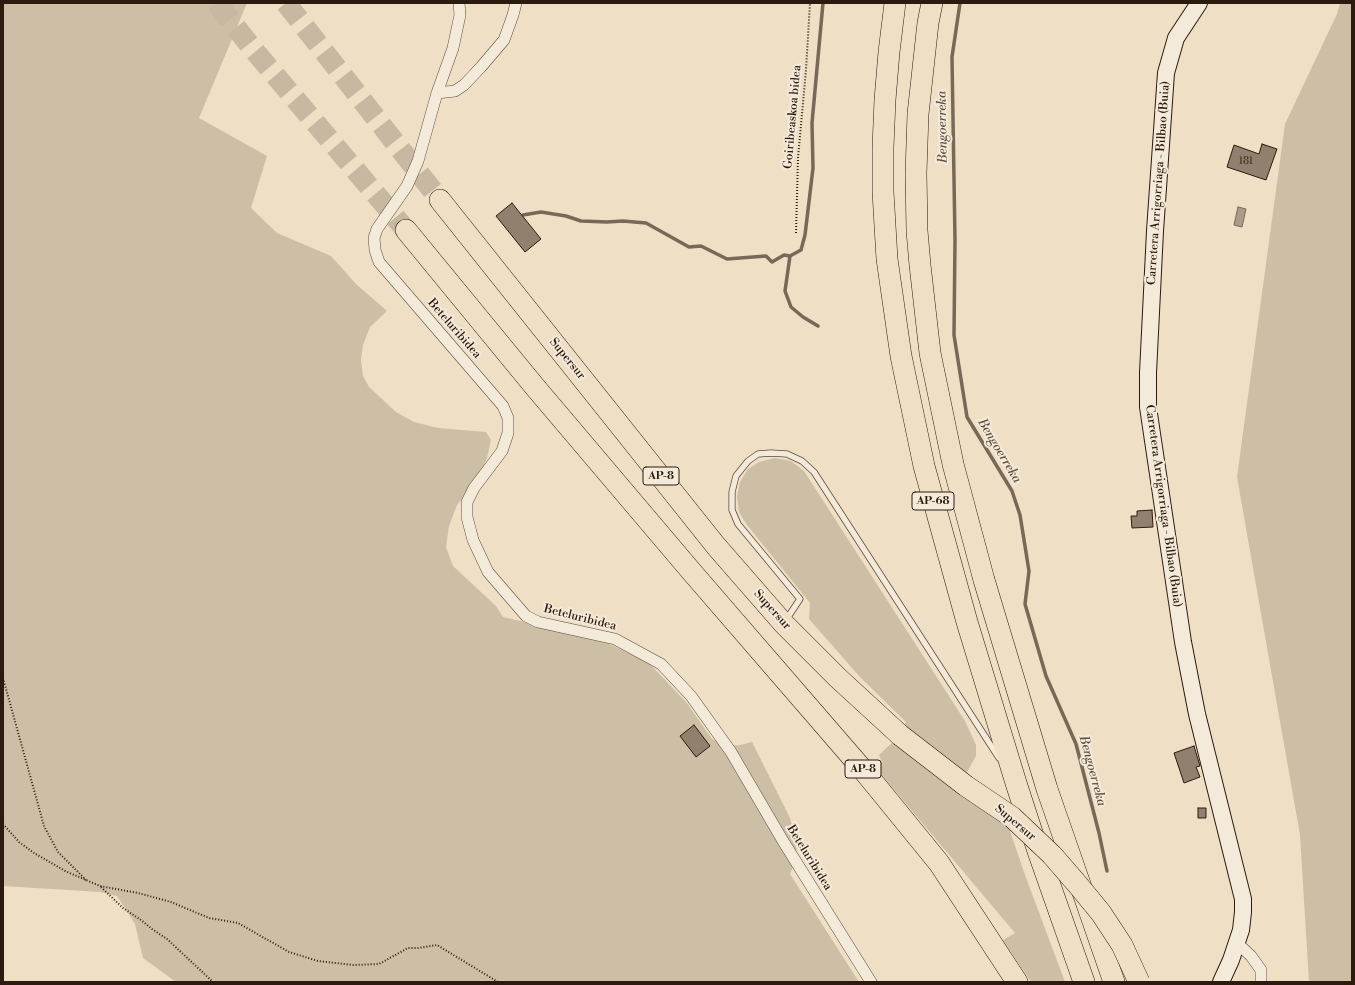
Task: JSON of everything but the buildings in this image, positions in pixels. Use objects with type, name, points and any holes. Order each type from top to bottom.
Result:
[{"type":"highway","name":"AP-68","points":[[895,3],[887,66],[883,147],[885,234],[891,293],[901,356],[924,466],[967,622],[1016,783],[1044,869],[1084,982]]},
{"type":"highway","name":"AP-68","points":[[932,3],[928,23],[918,114],[916,173],[917,231],[930,353],[953,464],[984,580],[1047,789],[1114,982]]},
{"type":"highway","name":"Supersur","points":[[440,200],[716,546],[784,624],[838,678],[900,735],[966,786],[1012,817],[1052,855],[1101,913],[1122,945],[1139,982]]},
{"type":"highway","name":"AP-8","points":[[406,230],[535,387],[691,571],[864,771],[939,863],[1016,982]]},
{"type":"street","name":"Beteluribidea","points":[[459,3],[460,15],[453,48],[437,93],[418,161],[407,186],[377,229],[374,238],[375,250],[379,262],[503,406],[508,418],[508,433],[502,451],[474,488],[467,502],[467,517],[473,540],[488,572],[526,616],[538,622],[615,639],[661,664],[691,696],[731,752],[783,842],[871,982]]},
{"type":"street","points":[[437,93],[454,91],[464,85],[481,67],[504,40],[514,15],[516,3]]},
{"type":"street","name":"Carretera Arrigorriaga - Bilbao (Buia)","points":[[1199,3],[1176,38],[1166,73],[1155,231],[1148,373],[1148,407],[1194,700],[1243,899],[1243,918],[1237,943],[1221,982]]},
{"type":"street","points":[[1237,943],[1251,956],[1261,970],[1262,982]]},
{"type":"lane","points":[[784,624],[800,599],[738,524],[732,510],[732,492],[736,476],[748,461],[758,454],[787,454],[802,461],[814,472],[1016,783]]},
{"type":"path","name":"Goiribeaskoa bidea","points":[[796,233],[798,158],[810,3]]},
{"type":"path","points":[[3,678],[44,826],[58,852],[87,881]]},
{"type":"path","points":[[3,824],[19,842],[34,854],[87,881],[100,886],[138,893],[171,902],[209,918],[238,923],[289,952],[318,961],[353,965],[380,964],[408,948],[437,945],[498,982]]},
{"type":"path","points":[[100,886],[123,908],[167,939],[213,982]]},
{"type":"shaded area","points":[[3,3],[247,3],[199,118],[267,156],[251,208],[277,233],[331,256],[356,284],[387,311],[370,327],[363,345],[361,360],[363,376],[369,387],[396,412],[414,422],[438,428],[486,432],[491,440],[487,458],[478,478],[457,505],[449,526],[446,547],[453,566],[496,606],[503,617],[601,640],[649,663],[686,702],[712,739],[729,746],[752,742],[790,818],[796,841],[797,857],[790,874],[859,982],[176,982],[143,958],[135,924],[117,896],[100,892],[3,886]]},
{"type":"shaded area","points":[[1340,3],[1352,3],[1352,982],[1309,982],[1300,835],[1237,477],[1285,124],[1337,14]]},
{"type":"shaded area","points":[[1238,207],[1246,209],[1242,227],[1234,225]]},
{"type":"shaded area","points":[[775,458],[791,461],[804,471],[965,721],[976,745],[976,756],[966,774],[1008,825],[1065,982],[1031,982],[1003,940],[1015,933],[876,768],[882,762],[879,755],[895,740],[906,722],[860,677],[809,619],[810,603],[747,525],[739,512],[737,496],[740,482],[748,469],[759,462]]},
{"type":"waterway","points":[[818,326],[803,317],[791,307],[785,291],[790,256],[801,250],[805,235],[813,168],[812,123],[823,3]]},
{"type":"waterway","name":"Bengoerreka","points":[[960,3],[952,57],[955,240],[954,335],[967,417],[1012,491],[1020,515],[1029,571],[1025,604],[1046,676],[1076,744],[1099,833],[1107,871]]},
{"type":"waterway","points":[[523,215],[541,212],[566,216],[581,221],[623,221],[646,223],[689,247],[701,246],[727,259],[766,256],[772,262],[784,255],[790,256]]},
{"type":"tunnel","points":[[217,3],[252,48],[406,230]]},
{"type":"tunnel","points":[[286,3],[440,200]]}]
